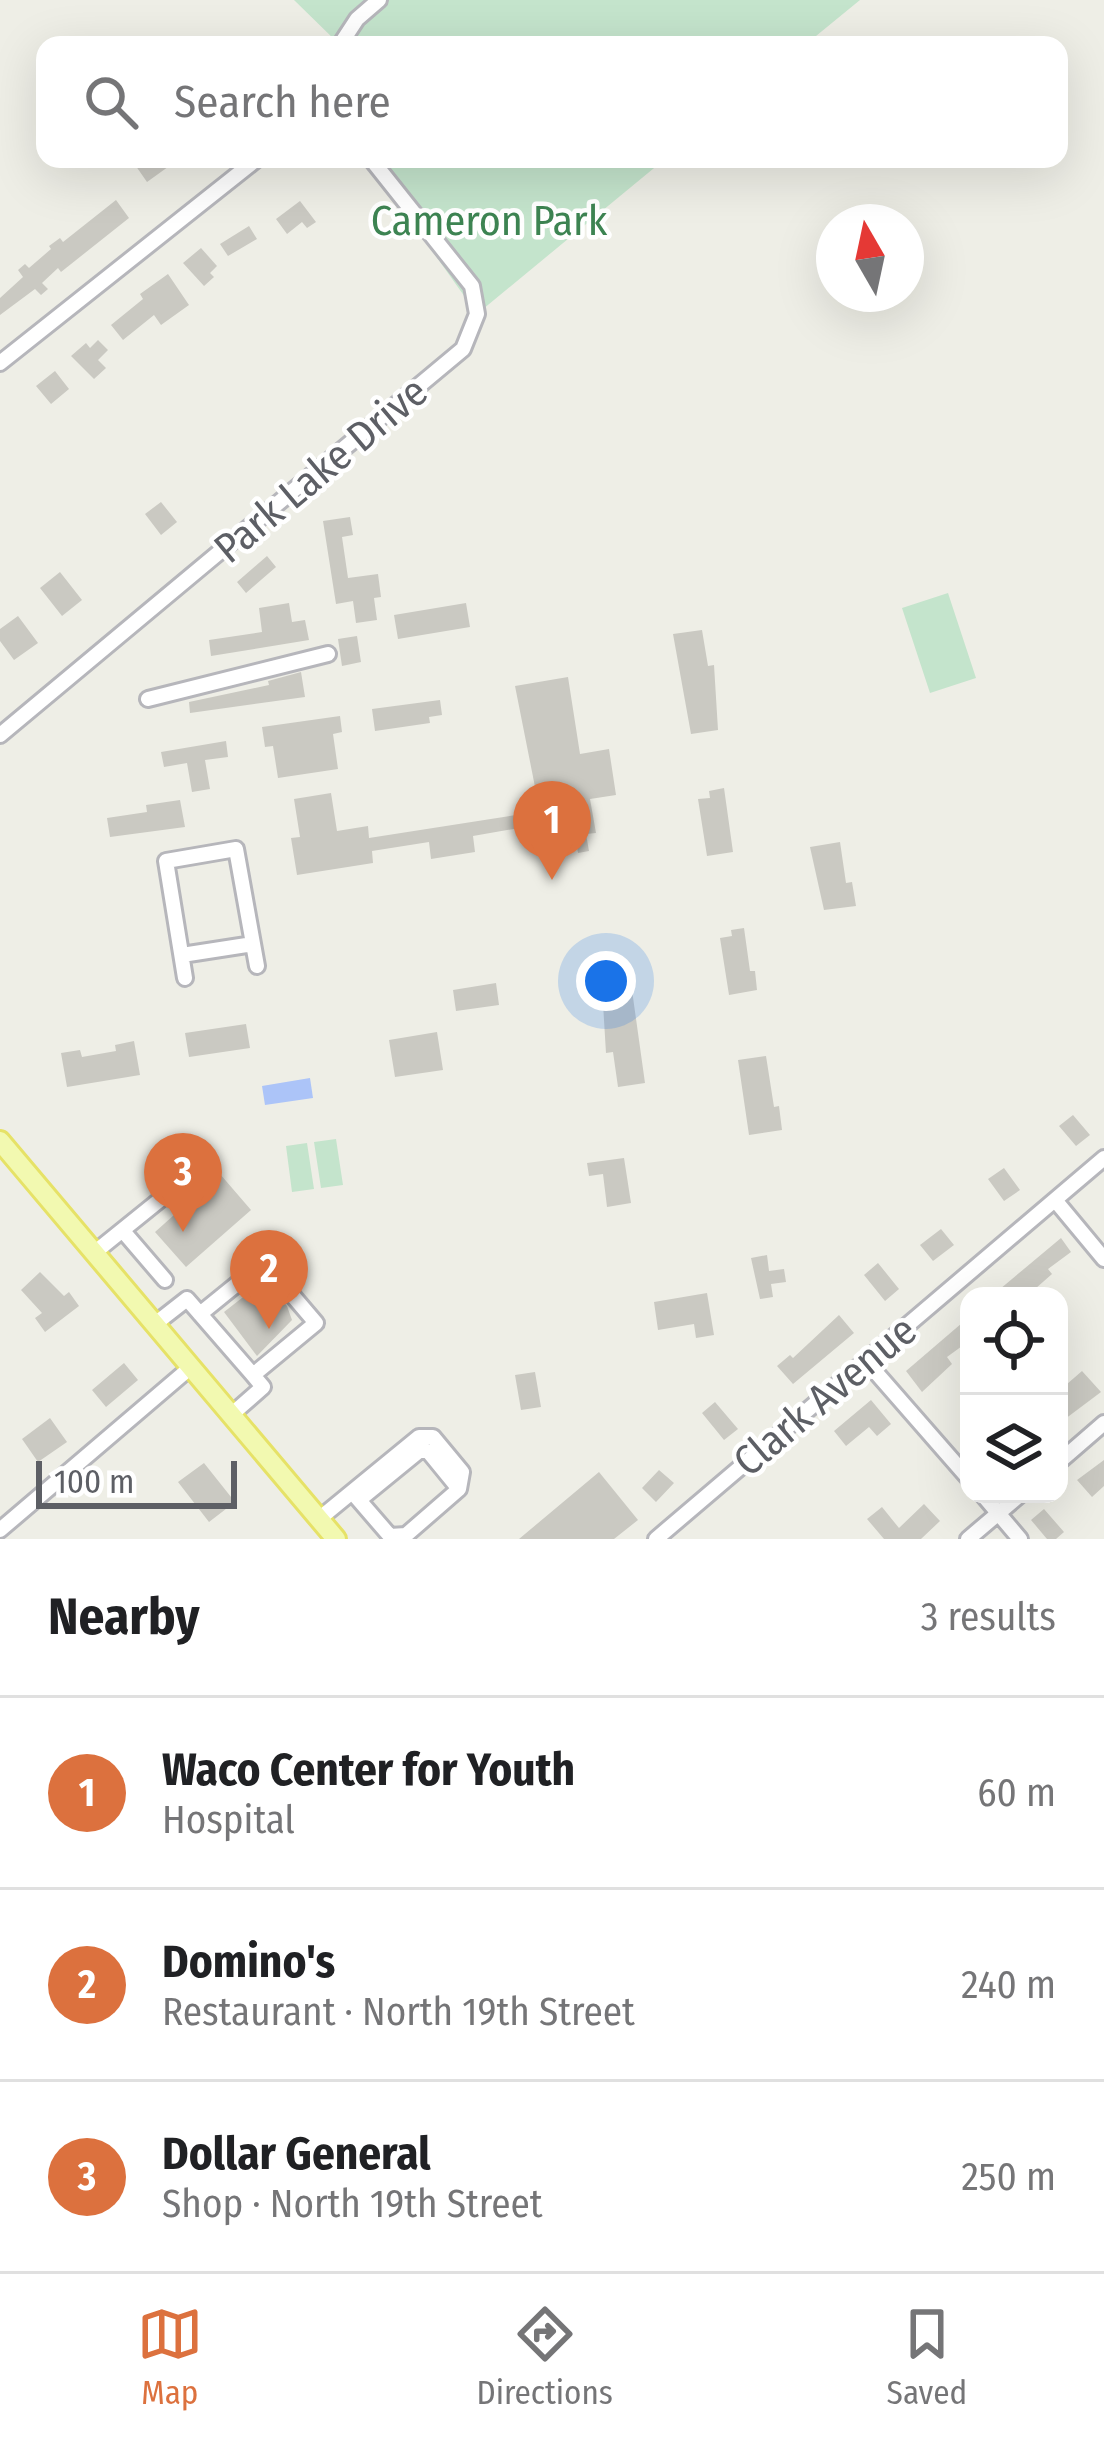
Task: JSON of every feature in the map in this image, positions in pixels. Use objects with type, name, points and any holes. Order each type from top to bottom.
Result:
[{"type":"main road","points":[[0,1142],[336,1539]]},
{"type":"street","points":[[346,36],[379,0]]},
{"type":"street","points":[[0,363],[245,168]]},
{"type":"street","name":"Park Lake Drive","points":[[0,735],[463,349],[477,314],[472,286],[378,168]]},
{"type":"street","points":[[148,699],[328,653]]},
{"type":"street","points":[[185,977],[166,861],[236,849],[257,966]]},
{"type":"street","points":[[182,955],[254,944]]},
{"type":"street","name":"Clark Avenue","points":[[656,1539],[1104,1158]]},
{"type":"street","points":[[94,1253],[208,1161]]},
{"type":"street","points":[[1055,1200],[1104,1259]]},
{"type":"street","points":[[123,1231],[165,1280]]},
{"type":"street","points":[[200,1314],[264,1262],[316,1324],[254,1375]]},
{"type":"street","points":[[155,1324],[187,1299],[254,1375],[263,1387],[231,1415]]},
{"type":"street","points":[[866,1361],[960,1469]]},
{"type":"street","points":[[0,1536],[191,1367]]},
{"type":"street","points":[[1068,1454],[1104,1424]]},
{"type":"street","points":[[319,1519],[355,1496],[418,1436],[433,1437],[462,1472],[459,1489],[406,1535],[390,1536],[355,1496]]},
{"type":"street","points":[[989,1503],[1020,1539]]},
{"type":"street","points":[[968,1539],[1011,1503]]},
{"type":"green space","points":[[294,0],[860,0],[816,36],[331,36]]},
{"type":"green space","name":"Cameron Park","points":[[373,168],[654,168],[477,314]]},
{"type":"green space","points":[[948,593],[976,678],[930,693],[902,608]]},
{"type":"green space","points":[[336,1139],[343,1185],[321,1188],[314,1142]]},
{"type":"green space","points":[[307,1143],[314,1189],[292,1192],[286,1146]]},
{"type":"water","points":[[310,1078],[313,1098],[265,1105],[262,1086]]},
{"type":"building","points":[[137,168],[166,168],[147,182]]},
{"type":"building","points":[[116,200],[129,218],[61,272],[58,268],[42,283],[48,289],[41,295],[35,289],[0,315],[0,298],[23,277],[18,270],[25,264],[29,268],[49,246],[60,238],[63,242]]},
{"type":"building","points":[[300,201],[316,222],[307,228],[302,222],[287,234],[276,219]]},
{"type":"building","points":[[249,226],[257,239],[228,256],[220,244]]},
{"type":"building","points":[[201,248],[217,266],[204,286],[183,263]]},
{"type":"building","points":[[168,274],[189,305],[161,325],[154,315],[123,340],[111,325],[143,299],[140,294]]},
{"type":"building","points":[[98,340],[108,350],[98,360],[106,368],[94,379],[71,356]]},
{"type":"building","points":[[55,371],[69,389],[51,404],[36,386]]},
{"type":"building","points":[[161,502],[177,522],[161,535],[145,514]]},
{"type":"building","points":[[350,517],[353,535],[342,537],[348,578],[378,574],[377,620],[356,623],[353,601],[336,604],[323,521]]},
{"type":"building","points":[[267,556],[276,567],[246,593],[237,582]]},
{"type":"building","points":[[60,572],[82,600],[62,616],[40,588]]},
{"type":"building","points":[[289,603],[292,622],[305,620],[309,640],[211,656],[209,640],[262,632],[259,608]]},
{"type":"building","points":[[466,603],[470,627],[398,639],[394,615]]},
{"type":"building","points":[[18,616],[38,643],[14,660],[0,641],[0,629]]},
{"type":"building","points":[[702,630],[708,666],[714,665],[718,730],[691,734],[673,634]]},
{"type":"building","points":[[357,636],[361,662],[342,666],[338,639]]},
{"type":"building","points":[[301,672],[305,697],[190,713],[189,702],[269,685],[268,681]]},
{"type":"building","points":[[568,677],[580,754],[609,749],[616,795],[590,799],[596,833],[586,834],[589,851],[578,853],[575,836],[556,839],[551,805],[539,807],[515,686]]},
{"type":"building","points":[[440,700],[442,715],[429,717],[430,723],[375,731],[372,709]]},
{"type":"building","points":[[340,716],[342,732],[333,734],[338,769],[278,778],[273,746],[265,747],[262,727]]},
{"type":"building","points":[[226,741],[228,757],[205,760],[210,789],[192,792],[187,763],[164,767],[161,752]]},
{"type":"building","points":[[724,788],[733,852],[707,856],[698,799],[710,798],[709,791]]},
{"type":"building","points":[[331,793],[337,831],[368,826],[369,838],[522,814],[525,827],[473,836],[475,852],[431,859],[429,842],[372,851],[373,863],[297,875],[291,838],[300,837],[294,799]]},
{"type":"building","points":[[180,800],[185,827],[110,837],[107,818],[147,812],[146,805]]},
{"type":"building","points":[[840,842],[846,883],[852,882],[856,906],[824,910],[810,847]]},
{"type":"building","points":[[744,928],[757,990],[729,995],[720,938]]},
{"type":"building","points":[[496,983],[499,1005],[456,1011],[453,990]]},
{"type":"building","points":[[631,983],[645,1083],[618,1087],[613,1052],[606,1053],[602,987]]},
{"type":"building","points":[[246,1024],[250,1048],[189,1057],[185,1033]]},
{"type":"building","points":[[437,1032],[443,1070],[395,1077],[389,1040]]},
{"type":"building","points":[[134,1041],[140,1075],[67,1087],[61,1053],[80,1050],[82,1057],[116,1051],[115,1045]]},
{"type":"building","points":[[766,1056],[782,1130],[749,1135],[738,1060]]},
{"type":"building","points":[[1073,1115],[1090,1135],[1076,1146],[1059,1126]]},
{"type":"building","points":[[624,1158],[631,1203],[607,1207],[603,1174],[589,1176],[587,1163]]},
{"type":"building","points":[[1004,1168],[1020,1190],[1004,1201],[988,1179]]},
{"type":"building","points":[[220,1174],[251,1210],[186,1267],[155,1232]]},
{"type":"building","points":[[941,1229],[954,1245],[933,1261],[920,1245]]},
{"type":"building","points":[[1061,1238],[1071,1252],[1048,1269],[1052,1274],[1037,1287],[1002,1287]]},
{"type":"building","points":[[767,1255],[769,1271],[784,1269],[786,1282],[771,1284],[773,1297],[760,1299],[751,1258]]},
{"type":"building","points":[[878,1263],[899,1289],[885,1301],[864,1275]]},
{"type":"building","points":[[40,1272],[64,1296],[69,1292],[79,1306],[45,1332],[35,1318],[42,1313],[21,1290]]},
{"type":"building","points":[[265,1280],[287,1306],[292,1320],[257,1356],[224,1312]]},
{"type":"building","points":[[707,1293],[714,1335],[696,1338],[694,1324],[658,1330],[654,1302]]},
{"type":"building","points":[[839,1315],[854,1333],[793,1384],[777,1366],[790,1355],[793,1358]]},
{"type":"building","points":[[960,1325],[960,1348],[947,1357],[952,1364],[922,1392],[906,1371]]},
{"type":"building","points":[[124,1363],[138,1380],[106,1407],[92,1390]]},
{"type":"building","points":[[1082,1371],[1101,1392],[1068,1417],[1068,1383]]},
{"type":"building","points":[[535,1372],[541,1407],[521,1410],[515,1375]]},
{"type":"building","points":[[871,1400],[891,1424],[877,1436],[869,1427],[846,1446],[834,1431]]},
{"type":"building","points":[[715,1402],[738,1429],[724,1440],[702,1413]]},
{"type":"building","points":[[50,1418],[67,1442],[38,1462],[22,1439]]},
{"type":"building","points":[[1104,1460],[1104,1486],[1092,1497],[1077,1480]]},
{"type":"building","points":[[204,1463],[235,1502],[209,1522],[178,1482]]},
{"type":"building","points":[[659,1470],[674,1483],[656,1502],[642,1488]]},
{"type":"building","points":[[599,1472],[638,1520],[614,1539],[519,1539]]},
{"type":"building","points":[[924,1504],[940,1521],[921,1539],[884,1539],[867,1519],[882,1507],[899,1528]]},
{"type":"building","points":[[1044,1509],[1064,1532],[1056,1539],[1047,1539],[1031,1520]]},
{"type":"place","name":"Waco Center for Youth","points":[[552,880]]},
{"type":"place","name":"Dollar General","points":[[183,1232]]},
{"type":"place","name":"Domino's","points":[[269,1329]]}]
